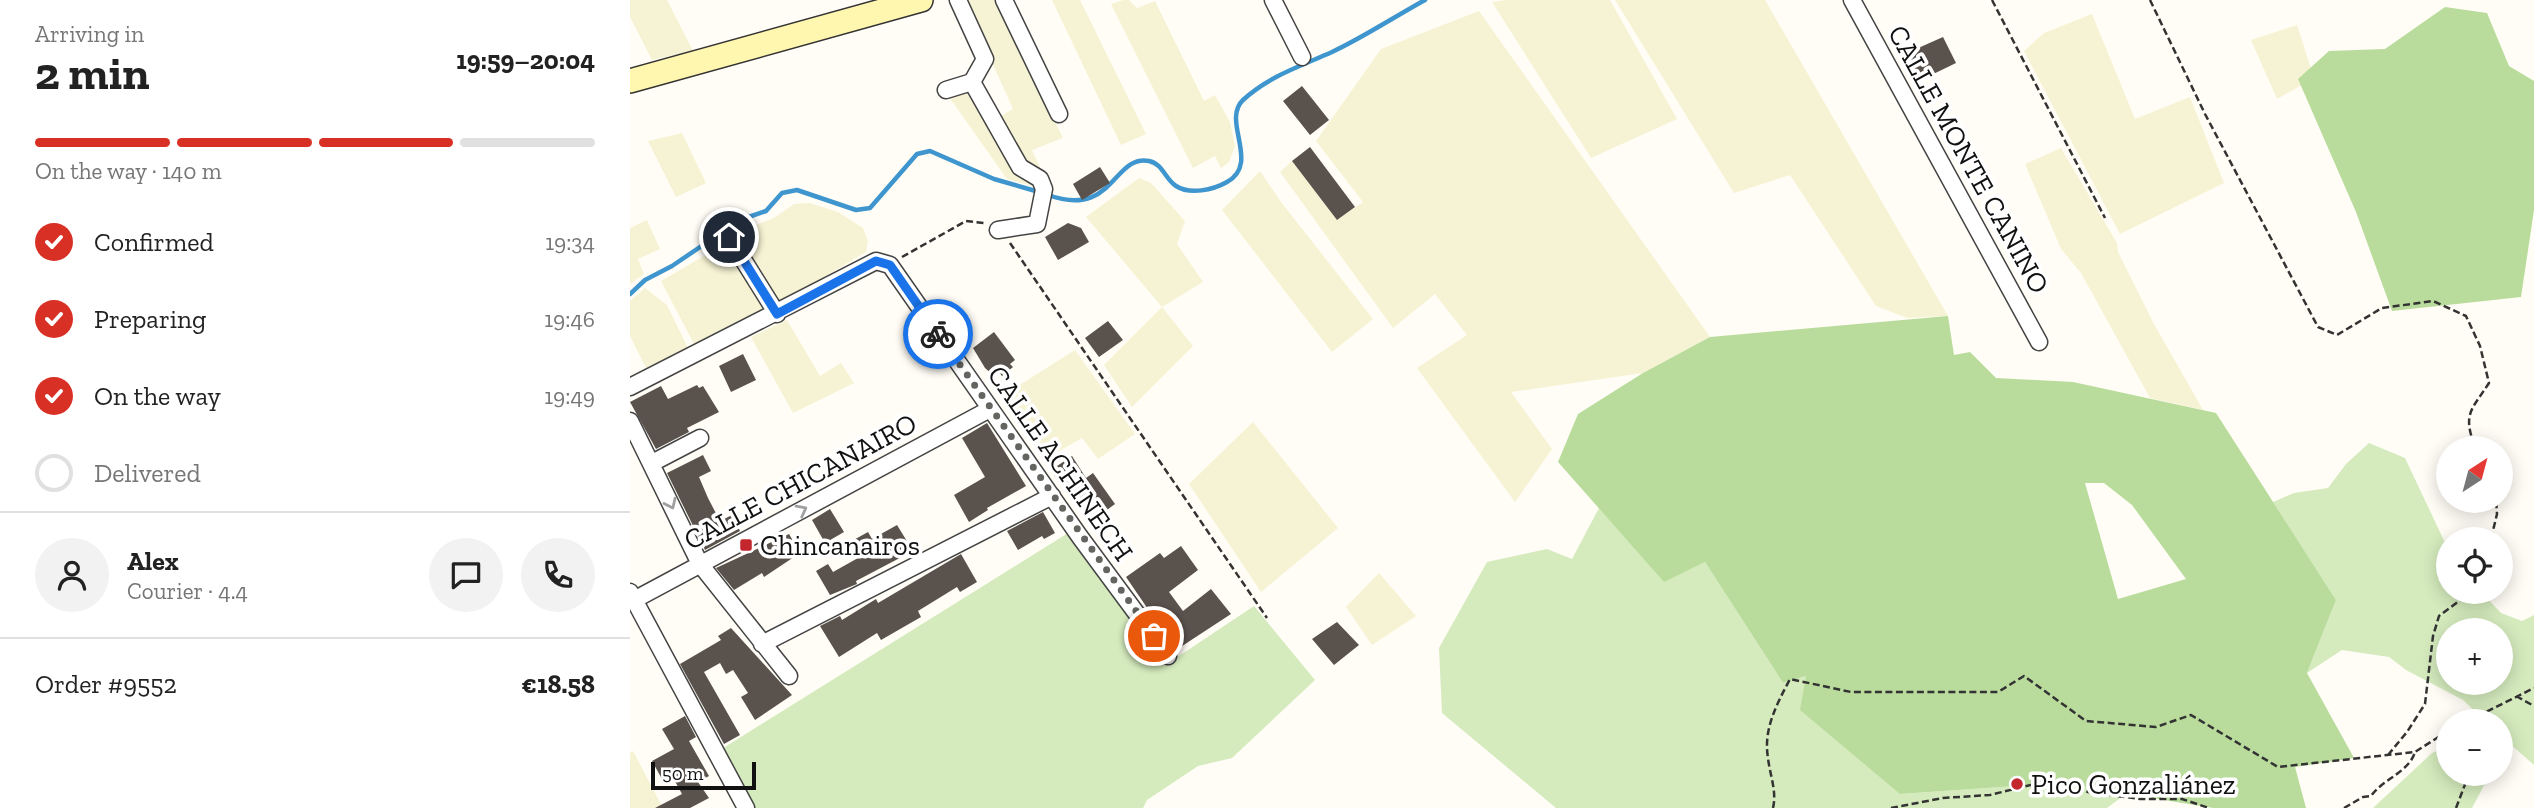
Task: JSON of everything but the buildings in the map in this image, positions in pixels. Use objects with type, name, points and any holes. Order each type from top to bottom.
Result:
[{"type":"main road","points":[[630,80],[921,0]]},
{"type":"street","points":[[946,90],[972,82],[985,59],[958,0]]},
{"type":"street","points":[[1004,0],[1059,114]]},
{"type":"street","points":[[1273,0],[1302,57]]},
{"type":"street","name":"CALLE MONTE CANINO","points":[[1852,0],[2039,342]]},
{"type":"street","points":[[972,82],[1020,167],[1040,179],[1043,194],[1037,224],[998,230]]},
{"type":"street","points":[[729,237],[777,314]]},
{"type":"street","points":[[630,387],[876,261],[890,265]]},
{"type":"street","name":"CALLE ACHINECH","points":[[890,265],[1168,656]]},
{"type":"street","name":"CALLE CHICANAIRO","points":[[632,596],[700,564],[990,409]]},
{"type":"street","points":[[630,421],[700,564],[789,676]]},
{"type":"street","points":[[652,463],[700,438]]},
{"type":"street","points":[[762,644],[1052,496]]},
{"type":"street","points":[[632,596],[746,808]]},
{"type":"path","points":[[1992,0],[2105,218]]},
{"type":"path","points":[[2150,0],[2205,114],[2318,327],[2337,335],[2382,307],[2433,301],[2466,316],[2480,346],[2489,383],[2469,414],[2467,424],[2471,436]]},
{"type":"path","points":[[890,265],[966,221],[989,223],[998,230],[1267,618]]},
{"type":"path","points":[[2387,755],[2425,704],[2433,636],[2439,616],[2455,604]]},
{"type":"path","points":[[1773,808],[1776,797],[1767,755],[1771,714],[1790,679],[1851,692],[1998,692],[2024,676],[2086,721],[2156,727],[2191,715],[2278,768],[2415,752],[2436,739]]},
{"type":"path","points":[[2491,709],[2534,688]]},
{"type":"path","points":[[2516,696],[2534,706]]},
{"type":"path","points":[[2344,808],[2363,797],[2371,796],[2380,784],[2412,762],[2415,752]]},
{"type":"path","points":[[1891,808],[1943,799],[1990,795],[2047,782],[2088,792],[2140,799],[2182,799],[2209,808]]},
{"type":"path","points":[[2456,808],[2464,786]]},
{"type":"shaded area","points":[[630,0],[667,0],[693,51],[652,60],[630,17]]},
{"type":"shaded area","points":[[964,0],[996,0],[1063,138],[1032,150],[1044,176],[1044,189],[1007,179],[949,97],[975,86],[994,120],[1013,109]]},
{"type":"shaded area","points":[[1052,0],[1080,0],[1146,134],[1121,145]]},
{"type":"shaded area","points":[[1129,0],[1137,8],[1155,1],[1204,101],[1215,95],[1230,122],[1235,146],[1229,162],[1221,168],[1215,156],[1193,168],[1111,4]]},
{"type":"shaded area","points":[[1610,0],[1677,119],[1591,158],[1492,2]]},
{"type":"shaded area","points":[[1615,0],[1765,0],[1948,316],[1907,318],[1876,306],[1790,175],[1734,193]]},
{"type":"shaded area","points":[[1479,11],[1710,337],[1643,373],[1511,392],[1552,449],[1515,502],[1417,368],[1467,335],[1435,294],[1393,328],[1280,172],[1292,161],[1337,220],[1363,202],[1316,141],[1381,49]]},
{"type":"shaded area","points":[[2092,14],[2135,119],[2190,97],[2224,183],[2120,234],[2024,51],[2044,33]]},
{"type":"shaded area","points":[[2297,25],[2314,78],[2277,99],[2251,40]]},
{"type":"shaded area","points":[[682,133],[706,183],[676,197],[648,141]]},
{"type":"shaded area","points":[[2061,148],[2117,243],[2118,252],[2154,324],[2203,410],[2150,398],[2081,273],[2061,249],[2025,164]]},
{"type":"shaded area","points":[[1260,171],[1281,202],[1373,319],[1332,352],[1222,210]]},
{"type":"shaded area","points":[[1139,178],[1151,183],[1185,221],[1177,244],[1203,282],[1162,307],[1086,217]]},
{"type":"shaded area","points":[[810,203],[838,212],[863,228],[868,241],[866,252],[780,303],[737,232],[774,218],[794,204]]},
{"type":"shaded area","points":[[647,220],[660,249],[638,259],[644,274],[630,284],[630,228]]},
{"type":"shaded area","points":[[725,244],[766,309],[695,346],[661,281]]},
{"type":"shaded area","points":[[645,288],[667,305],[688,348],[646,368],[630,336],[630,301]]},
{"type":"shaded area","points":[[1162,307],[1193,346],[1132,407],[1104,365]]},
{"type":"shaded area","points":[[787,320],[820,376],[841,363],[854,383],[793,413],[751,337]]},
{"type":"shaded area","points":[[1075,350],[1135,434],[1098,459],[1082,438],[1045,459],[1002,396]]},
{"type":"shaded area","points":[[1253,422],[1338,528],[1261,592],[1189,484]]},
{"type":"shaded area","points":[[1379,573],[1416,616],[1372,645],[1346,607]]},
{"type":"shaded area","points":[[633,751],[663,808],[630,808],[630,753]]},
{"type":"green space","points":[[2445,7],[2487,13],[2509,66],[2534,81],[2534,210],[2521,297],[2392,311],[2356,212],[2298,79],[2329,51],[2385,49]]},
{"type":"green space","points":[[1948,316],[1954,355],[1970,352],[1996,378],[2073,382],[2216,413],[2336,600],[2307,673],[2354,758],[2295,767],[2306,808],[2213,808],[2060,783],[1900,794],[1800,710],[1806,676],[1783,683],[1705,562],[1664,582],[1558,462],[1578,414],[1643,373],[1710,337]],"holes":[[[2085,483],[2104,483],[2132,505],[2186,579],[2118,599]]]},
{"type":"green space","points":[[2369,443],[2405,458],[2438,527],[2436,604],[2492,604],[2501,613],[2522,621],[2534,615],[2534,765],[2513,747],[2513,709],[2472,709],[2454,695],[2513,695],[2513,618],[2436,618],[2436,686],[2406,670],[2389,657],[2342,650],[2307,673],[2336,600],[2273,502],[2294,493],[2328,488],[2346,464]]},
{"type":"green space","points":[[1599,508],[1664,581],[1705,562],[1783,683],[1806,676],[1900,794],[2060,783],[2127,793],[2107,808],[1556,808],[1442,713],[1439,648],[1487,562],[1547,549],[1572,559]]},
{"type":"green space","points":[[1068,533],[1167,664],[1254,606],[1315,680],[1232,758],[1198,766],[1147,800],[1143,808],[739,808],[712,755]]},
{"type":"green space","points":[[2436,751],[2436,786],[2484,786],[2472,808],[2373,808]]},
{"type":"waterway","points":[[1048,195],[1070,200],[1087,199],[1099,193],[1137,161],[1154,163],[1172,183],[1182,189],[1208,189],[1227,182],[1237,174],[1241,164],[1236,119],[1237,109],[1243,100],[1274,78],[1344,46],[1425,0]]},
{"type":"waterway","points":[[630,294],[645,280],[672,266],[740,220],[766,211],[782,193],[797,190],[856,210],[870,208],[917,154],[930,151],[994,179],[1039,192]]},
{"type":"way so far","points":[[938,334],[1080,537],[1154,636]]},
{"type":"place","name":"Chincanairos","points":[[746,545]]},
{"type":"place","name":"Pico Gonzaliánez","points":[[2017,784]]},
{"type":"route","points":[[729,237],[777,314],[876,261],[890,265],[938,334]]}]
